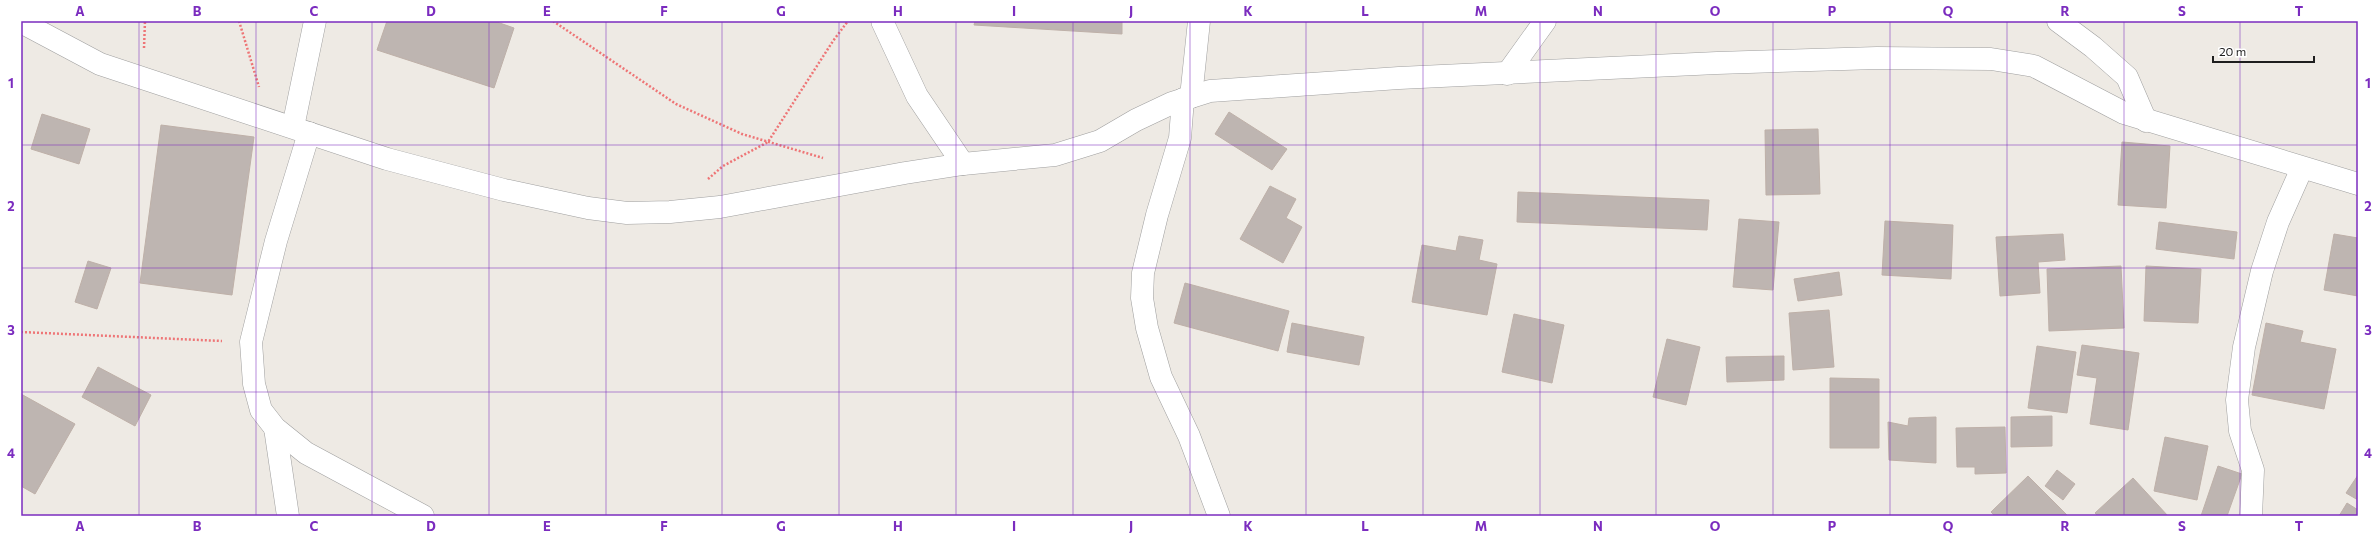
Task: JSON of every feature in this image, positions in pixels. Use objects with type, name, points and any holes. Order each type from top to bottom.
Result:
[{"type":"street","points":[[315,21],[301,130],[251,342],[254,384],[261,410],[275,428],[306,453],[423,516]]},
{"type":"street","points":[[882,21],[917,96],[963,164]]},
{"type":"street","points":[[1199,21],[1180,138],[1157,215],[1143,273],[1142,298],[1147,328],[1161,377],[1189,436],[1219,516]]},
{"type":"street","points":[[1507,74],[1545,21]]},
{"type":"street","points":[[2058,21],[2093,47],[2127,77],[2146,121]]},
{"type":"street","points":[[21,22],[100,64],[387,159],[504,190],[588,208],[627,213],[670,212],[720,207],[858,180],[963,164],[1055,155],[1093,144],[1136,120],[1187,98],[1210,91],[1271,86],[1507,74],[1869,58],[1991,59],[2034,66],[2124,113],[2146,121],[2358,184]]},
{"type":"street","points":[[2251,516],[2253,470],[2240,431],[2237,400],[2244,347],[2262,271],[2278,222],[2302,168]]},
{"type":"street","points":[[275,428],[286,494],[288,516]]},
{"type":"street","points":[[286,494],[298,516]]},
{"type":"path","points":[[239,21],[257,77],[267,119]]},
{"type":"path","points":[[553,21],[676,104],[742,134],[826,158]]},
{"type":"path","points":[[706,181],[723,166],[768,142],[833,41],[848,21]]},
{"type":"path","points":[[21,332],[130,338],[251,342]]},
{"type":"building","points":[[387,21],[494,21],[514,28],[494,88],[377,50]]},
{"type":"building","points":[[975,21],[1122,21],[1122,34],[974,25]]},
{"type":"building","points":[[1229,112],[1287,149],[1272,170],[1215,134]]},
{"type":"building","points":[[42,114],[90,129],[79,164],[31,149]]},
{"type":"building","points":[[161,125],[254,137],[232,295],[140,283]]},
{"type":"building","points":[[1818,129],[1820,194],[1766,195],[1765,130]]},
{"type":"building","points":[[2122,142],[2170,146],[2166,208],[2118,205]]},
{"type":"building","points":[[1270,186],[1296,199],[1286,218],[1302,227],[1283,263],[1240,239]]},
{"type":"building","points":[[1518,192],[1709,200],[1707,230],[1517,222]]},
{"type":"building","points":[[1739,219],[1779,222],[1773,290],[1733,287]]},
{"type":"building","points":[[1885,221],[1953,225],[1951,279],[1882,275]]},
{"type":"building","points":[[2159,222],[2237,232],[2234,259],[2156,249]]},
{"type":"building","points":[[2063,234],[2065,260],[2038,262],[2040,293],[2000,296],[1996,237]]},
{"type":"building","points":[[2334,234],[2358,238],[2358,296],[2324,290]]},
{"type":"building","points":[[1459,236],[1483,240],[1479,260],[1497,264],[1487,315],[1412,302],[1422,245],[1456,251]]},
{"type":"building","points":[[88,261],[111,268],[97,309],[75,302]]},
{"type":"building","points":[[2121,266],[2124,328],[2049,331],[2047,269]]},
{"type":"building","points":[[2146,266],[2201,269],[2198,323],[2144,321]]},
{"type":"building","points":[[1839,272],[1842,295],[1798,301],[1794,279]]},
{"type":"building","points":[[1185,283],[1289,311],[1278,351],[1174,323]]},
{"type":"building","points":[[1829,310],[1834,367],[1793,370],[1789,313]]},
{"type":"building","points":[[1514,314],[1564,325],[1552,383],[1502,372]]},
{"type":"building","points":[[1292,323],[1364,337],[1359,365],[1287,352]]},
{"type":"building","points":[[2266,323],[2303,331],[2300,342],[2336,349],[2324,409],[2252,395]]},
{"type":"building","points":[[1667,339],[1700,347],[1686,405],[1653,397]]},
{"type":"building","points":[[2082,345],[2139,353],[2128,430],[2090,424],[2097,378],[2077,375]]},
{"type":"building","points":[[2037,346],[2076,352],[2067,413],[2028,408]]},
{"type":"building","points":[[1784,356],[1784,380],[1727,382],[1726,357]]},
{"type":"building","points":[[98,367],[151,395],[135,426],[82,397]]},
{"type":"building","points":[[1830,378],[1879,379],[1879,448],[1830,448]]},
{"type":"building","points":[[21,394],[75,424],[35,494],[21,486]]},
{"type":"building","points":[[2052,416],[2052,446],[2011,447],[2011,417]]},
{"type":"building","points":[[1936,417],[1936,463],[1889,460],[1888,422],[1908,426],[1909,418]]},
{"type":"building","points":[[2005,427],[2006,473],[1975,474],[1975,467],[1957,467],[1956,428]]},
{"type":"building","points":[[2165,437],[2208,446],[2197,500],[2154,491]]},
{"type":"building","points":[[2218,466],[2242,474],[2227,516],[2201,516]]},
{"type":"building","points":[[2057,470],[2075,484],[2063,500],[2045,486]]},
{"type":"building","points":[[2358,475],[2358,500],[2346,493]]},
{"type":"building","points":[[2028,476],[2068,516],[1995,516],[1991,512]]},
{"type":"building","points":[[2133,478],[2168,516],[2098,516],[2095,513]]},
{"type":"building","points":[[2347,503],[2358,510],[2358,516],[2339,516]]}]
